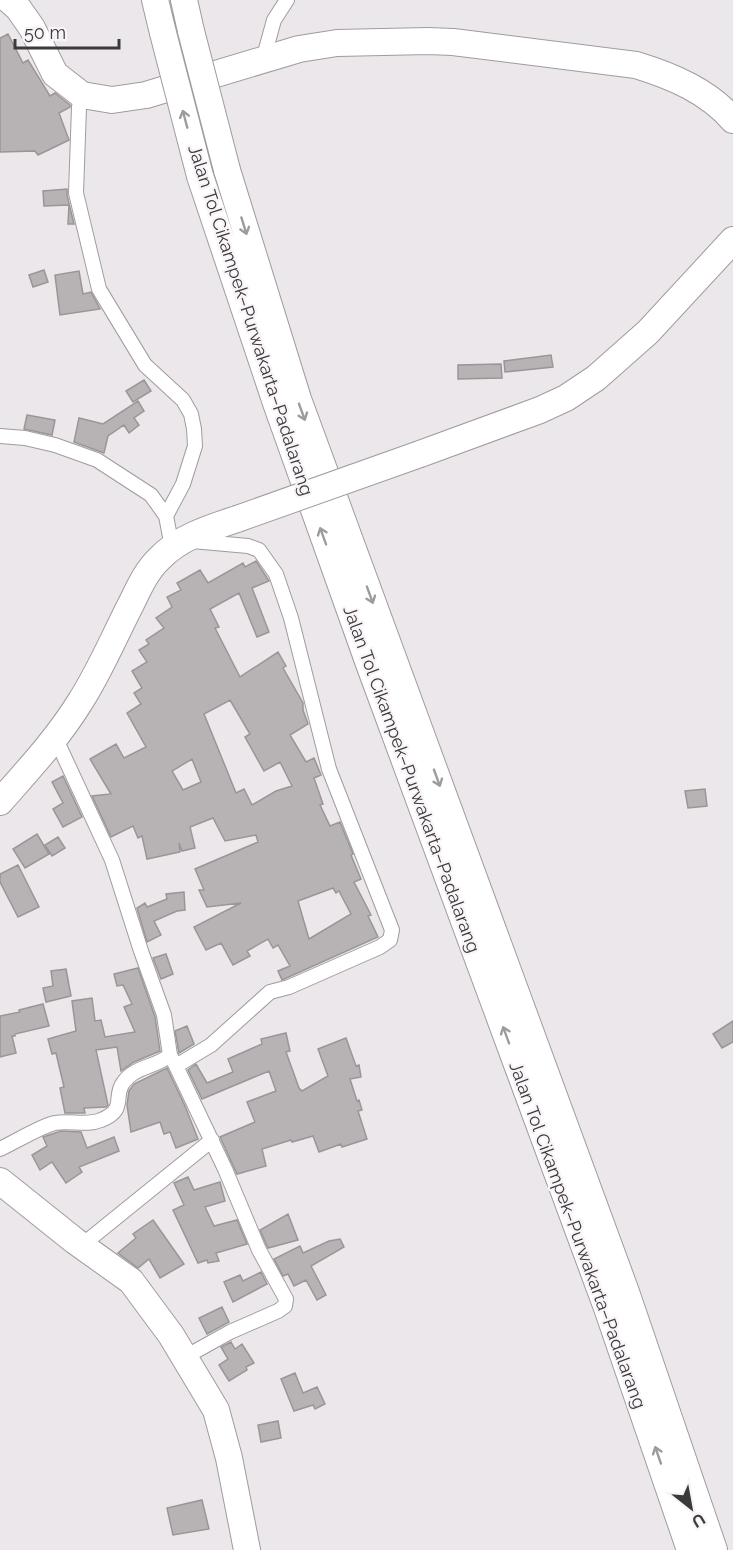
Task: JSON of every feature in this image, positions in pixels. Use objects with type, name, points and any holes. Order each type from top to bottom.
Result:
[{"type":"highway","name":"Jalan Tol Cikampek–Purwakarta–Padalarang","points":[[155,0],[200,176],[276,403],[365,653],[607,1308],[690,1550]]},
{"type":"highway","name":"Jalan Tol Cikampek–Purwakarta–Padalarang","points":[[184,0],[227,170],[298,399],[621,1281],[714,1550]]},
{"type":"highway","points":[[9,4],[32,28],[55,74],[82,96],[112,100],[146,95],[299,49],[338,43],[428,41],[636,65],[668,75],[689,86],[724,110],[733,120]]},
{"type":"highway","points":[[0,802],[26,774],[80,702],[105,658],[145,576],[159,558],[178,544],[211,527],[420,454],[540,410],[566,398],[596,378],[648,332],[733,240]]},
{"type":"highway","points":[[0,1181],[81,1246],[131,1281],[185,1357],[216,1410],[229,1458],[247,1550]]},
{"type":"street","points":[[262,60],[274,20],[287,0]]},
{"type":"street","points":[[82,96],[76,193],[99,289],[145,365],[183,399],[191,414],[194,429],[195,446],[183,484],[166,516]]},
{"type":"street","points":[[0,436],[25,438],[55,445],[97,460],[151,495],[166,516],[178,544],[248,546],[259,550],[276,574],[291,618],[329,768],[392,930],[390,940],[380,947],[289,987],[270,992],[211,1045],[173,1060],[164,1060],[131,1072],[120,1085],[116,1111],[100,1121],[55,1123],[0,1149]]},
{"type":"street","points":[[55,737],[112,860],[164,1015],[173,1060],[212,1140],[259,1250],[286,1299],[285,1306],[278,1311],[231,1332],[185,1357]]},
{"type":"street","points":[[81,1246],[212,1140]]},
{"type":"building","points":[[8,34],[23,63],[28,60],[50,96],[55,93],[70,105],[59,113],[69,140],[38,155],[35,151],[0,152],[0,38]]},
{"type":"building","points":[[67,189],[74,224],[68,224],[69,205],[44,206],[43,191]]},
{"type":"building","points":[[44,270],[48,282],[33,287],[29,275]]},
{"type":"building","points":[[79,271],[83,294],[91,292],[100,309],[60,315],[55,275]]},
{"type":"building","points":[[551,355],[553,367],[505,372],[504,361]]},
{"type":"building","points":[[501,364],[502,378],[458,379],[458,365]]},
{"type":"building","points":[[144,380],[151,391],[133,402],[126,391]]},
{"type":"building","points":[[138,401],[144,411],[134,418],[139,425],[129,433],[124,425],[108,436],[104,453],[74,442],[79,418],[103,424]]},
{"type":"building","points":[[27,415],[55,420],[52,435],[24,429]]},
{"type":"building","points":[[256,561],[269,581],[252,588],[269,632],[257,637],[239,593],[210,609],[219,627],[215,628],[240,677],[278,652],[286,666],[283,668],[303,703],[308,724],[290,735],[306,762],[314,758],[321,775],[314,778],[323,804],[320,805],[330,826],[340,822],[361,879],[354,882],[371,915],[368,916],[378,937],[282,980],[278,971],[290,966],[278,945],[273,948],[268,939],[247,951],[250,956],[233,965],[221,943],[206,950],[194,927],[241,903],[207,907],[199,890],[204,890],[195,869],[258,842],[256,835],[225,841],[213,818],[190,827],[195,848],[182,851],[179,843],[180,852],[147,859],[142,836],[138,838],[133,826],[111,837],[92,796],[111,794],[90,759],[116,744],[124,758],[146,747],[127,713],[141,704],[134,693],[142,688],[132,671],[147,662],[139,650],[149,644],[146,640],[164,628],[156,618],[172,607],[167,597],[181,590],[177,583],[200,570],[208,583],[243,563],[245,567]],"holes":[[[230,700],[250,734],[245,737],[264,771],[280,762],[292,786],[276,791],[252,805],[244,789],[236,793],[204,714]],[[192,759],[201,782],[183,790],[172,771]],[[333,888],[336,893],[339,891],[351,914],[309,939],[298,901]]]},
{"type":"building","points":[[63,776],[82,817],[63,827],[53,809],[63,803],[52,782]]},
{"type":"building","points":[[705,789],[707,806],[688,808],[685,791]]},
{"type":"building","points":[[37,834],[49,854],[25,868],[13,849]]},
{"type":"building","points":[[58,837],[65,848],[52,856],[45,845]]},
{"type":"building","points":[[18,865],[39,907],[18,917],[0,882],[0,874]]},
{"type":"building","points":[[184,892],[185,910],[154,921],[161,935],[147,942],[137,908],[145,903],[147,907],[167,899],[166,894]]},
{"type":"building","points":[[166,954],[173,974],[161,979],[153,958]]},
{"type":"building","points":[[138,968],[155,1017],[160,1051],[134,1062],[121,1071],[117,1047],[96,1050],[108,1105],[84,1108],[85,1113],[65,1113],[60,1088],[64,1087],[56,1053],[52,1054],[48,1039],[76,1031],[72,1001],[92,998],[95,1021],[101,1020],[105,1037],[135,1032],[124,1007],[132,1004],[123,985],[117,986],[114,974]]},
{"type":"building","points":[[66,969],[71,996],[46,1002],[43,988],[53,986],[51,971]]},
{"type":"building","points":[[43,1004],[49,1026],[15,1034],[12,1036],[16,1053],[0,1057],[0,1016]]},
{"type":"building","points":[[733,1021],[733,1042],[722,1048],[713,1034]]},
{"type":"building","points":[[187,1026],[194,1044],[179,1053],[175,1031]]},
{"type":"building","points":[[286,1033],[290,1051],[286,1052],[302,1091],[328,1076],[318,1049],[346,1038],[356,1066],[359,1065],[361,1077],[350,1079],[362,1110],[358,1111],[367,1139],[342,1147],[341,1144],[319,1152],[313,1136],[292,1142],[291,1140],[262,1149],[266,1166],[237,1174],[220,1137],[255,1122],[247,1102],[276,1091],[269,1071],[202,1099],[188,1070],[196,1064],[207,1083],[233,1072],[228,1059],[262,1044],[261,1039]]},
{"type":"building","points":[[167,1068],[198,1139],[176,1148],[170,1132],[164,1134],[160,1122],[131,1132],[127,1105],[129,1091],[134,1084]]},
{"type":"building","points":[[61,1131],[81,1132],[87,1148],[114,1137],[119,1151],[79,1167],[82,1172],[66,1183],[52,1162],[40,1170],[32,1155],[47,1146],[43,1137]]},
{"type":"building","points":[[188,1177],[194,1190],[220,1182],[225,1201],[205,1207],[214,1226],[237,1220],[247,1244],[216,1253],[219,1261],[208,1263],[207,1260],[198,1263],[173,1210],[184,1205],[174,1183]]},
{"type":"building","points":[[288,1214],[298,1240],[268,1248],[260,1230]]},
{"type":"building","points":[[153,1220],[184,1264],[160,1278],[149,1259],[138,1268],[118,1253],[136,1238],[133,1234]]},
{"type":"building","points":[[340,1239],[344,1247],[311,1266],[326,1295],[317,1300],[306,1280],[294,1286],[288,1274],[283,1276],[274,1259],[300,1246],[303,1253],[329,1241]]},
{"type":"building","points":[[261,1272],[267,1284],[233,1302],[224,1282],[240,1275],[243,1281]]},
{"type":"building","points":[[222,1307],[229,1322],[207,1334],[199,1318]]},
{"type":"building","points":[[231,1342],[235,1349],[242,1344],[254,1363],[229,1381],[219,1365],[228,1359],[221,1347]]},
{"type":"building","points":[[295,1373],[303,1393],[317,1387],[325,1404],[315,1409],[313,1405],[294,1411],[281,1379]]},
{"type":"building","points":[[278,1421],[281,1438],[261,1442],[258,1425]]},
{"type":"building","points":[[202,1500],[209,1529],[173,1535],[167,1508]]}]
